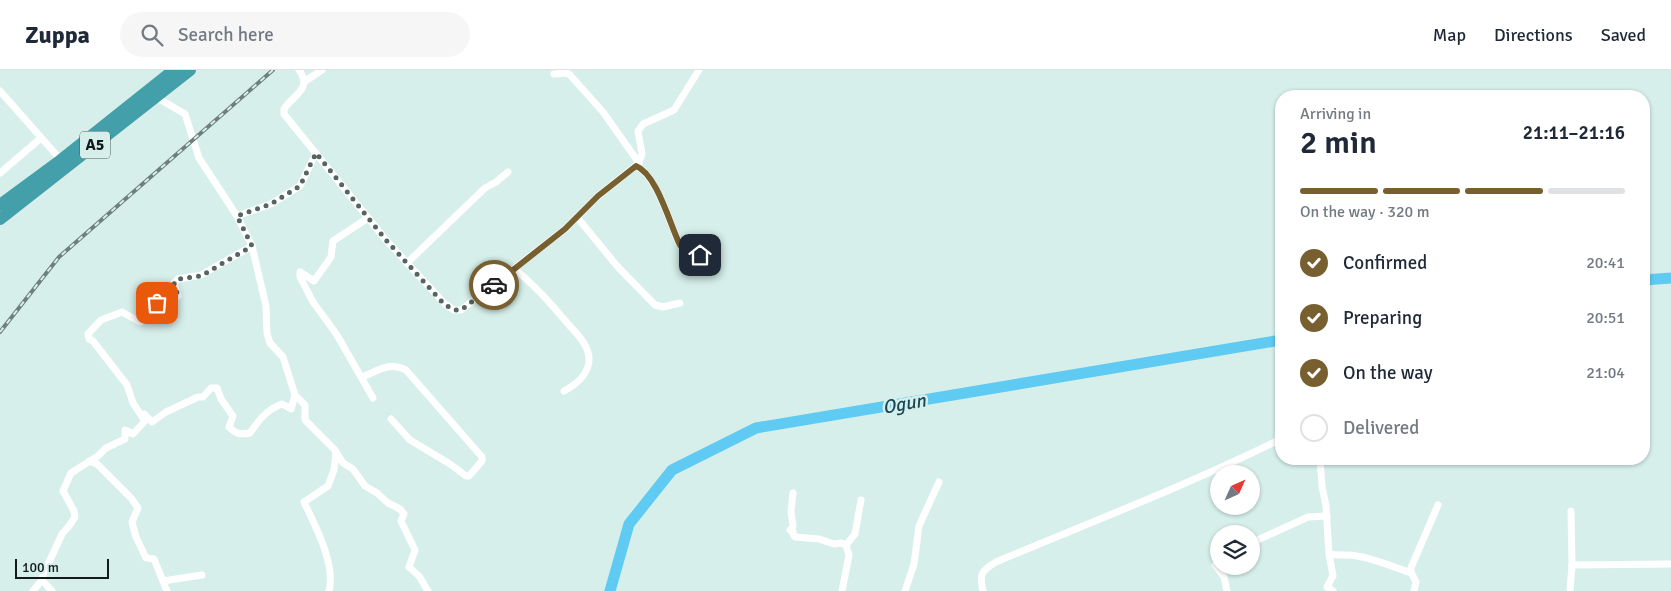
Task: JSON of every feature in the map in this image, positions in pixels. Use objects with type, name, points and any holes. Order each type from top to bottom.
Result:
[{"type":"highway","name":"A5","points":[[2,199],[61,160],[174,70]]},
{"type":"highway","name":"A5","points":[[0,219],[190,70]]},
{"type":"street","points":[[299,70],[303,76],[302,88],[284,109],[284,114],[407,263],[444,304],[454,310],[461,310],[565,229],[598,196],[638,164],[642,154],[638,134],[639,128],[643,124],[674,110],[699,70]]},
{"type":"street","points":[[304,82],[322,70]]},
{"type":"street","points":[[554,74],[566,73],[570,75],[602,112],[661,198],[680,245],[685,251],[700,255]]},
{"type":"street","points":[[0,91],[61,160]]},
{"type":"street","points":[[156,97],[185,114],[198,158],[237,216],[252,246],[266,306],[267,334],[270,343],[283,357],[295,396],[305,405],[305,420],[336,452],[343,462],[353,468],[365,486],[377,493],[388,503],[400,509],[404,514],[401,521],[416,550],[409,567],[419,576],[428,591]]},
{"type":"street","points":[[0,173],[41,138]]},
{"type":"street","points":[[237,216],[271,204],[300,186],[316,153]]},
{"type":"street","points":[[407,263],[485,188],[508,172]]},
{"type":"street","points":[[577,217],[617,266],[654,305],[663,307],[680,303]]},
{"type":"street","points":[[368,218],[333,240],[331,257],[314,281],[300,272],[300,277],[309,295],[336,335],[373,398]]},
{"type":"street","points":[[33,591],[42,580],[62,534],[75,517],[74,511],[63,491],[70,473],[98,456],[106,448],[125,439],[125,430],[133,434],[145,421],[133,403],[127,385],[93,341],[89,339],[88,334],[101,320],[122,312],[140,322],[152,314],[157,303],[162,300],[165,308],[178,296],[174,283],[178,279],[201,276],[252,246]]},
{"type":"street","points":[[514,269],[526,278],[561,315],[581,339],[588,351],[586,370],[582,379],[564,391]]},
{"type":"street","points":[[362,377],[392,365],[406,370],[482,457],[482,461],[469,476],[466,476],[410,440],[390,419]]},
{"type":"street","points":[[133,403],[152,422],[166,412],[198,397],[203,397],[211,388],[217,388],[221,399],[233,416],[229,427],[235,434],[242,435],[250,434],[262,416],[275,407],[282,404],[291,408],[295,396]]},
{"type":"street","points":[[983,591],[981,575],[983,570],[996,562],[1162,493],[1275,442]]},
{"type":"street","points":[[330,591],[330,571],[327,557],[312,517],[304,502],[328,486],[334,470],[336,452]]},
{"type":"street","points":[[89,461],[97,464],[131,498],[138,508],[132,522],[136,537],[146,558],[154,559],[167,591]]},
{"type":"street","points":[[1320,465],[1327,516],[1329,554],[1333,576],[1328,587],[1333,591]]},
{"type":"street","points":[[905,591],[914,564],[919,526],[939,482]]},
{"type":"street","points":[[793,493],[791,510],[793,526],[790,530],[793,531],[792,534],[795,537],[819,539],[834,544],[841,543],[846,546],[849,555],[842,591]]},
{"type":"street","points":[[846,546],[855,534],[860,500]]},
{"type":"street","points":[[1329,554],[1370,558],[1411,573],[1410,570],[1438,505]]},
{"type":"street","points":[[1570,591],[1572,565],[1571,511]]},
{"type":"street","points":[[1260,539],[1308,517],[1327,516]]},
{"type":"street","points":[[1572,565],[1671,564]]},
{"type":"street","points":[[1410,570],[1416,582],[1414,591]]},
{"type":"street","points":[[163,581],[202,575]]},
{"type":"street","points":[[1222,575],[1227,591]]},
{"type":"street","points":[[42,580],[52,591]]},
{"type":"waterway","name":"Ogun","points":[[1650,280],[1671,278]]},
{"type":"waterway","name":"Ogun","points":[[610,591],[629,524],[672,470],[756,428],[1275,341]]},
{"type":"railway","points":[[0,332],[59,257],[273,70]]},
{"type":"way so far","points":[[157,303],[162,300],[165,308],[178,296],[174,283],[178,279],[201,276],[252,246],[237,216],[271,204],[300,186],[316,153],[386,240],[444,304],[454,310],[461,310],[469,306],[494,285]]},
{"type":"route","points":[[494,285],[565,229],[598,196],[636,166],[646,174],[661,198],[680,245],[685,251],[700,255]]}]
